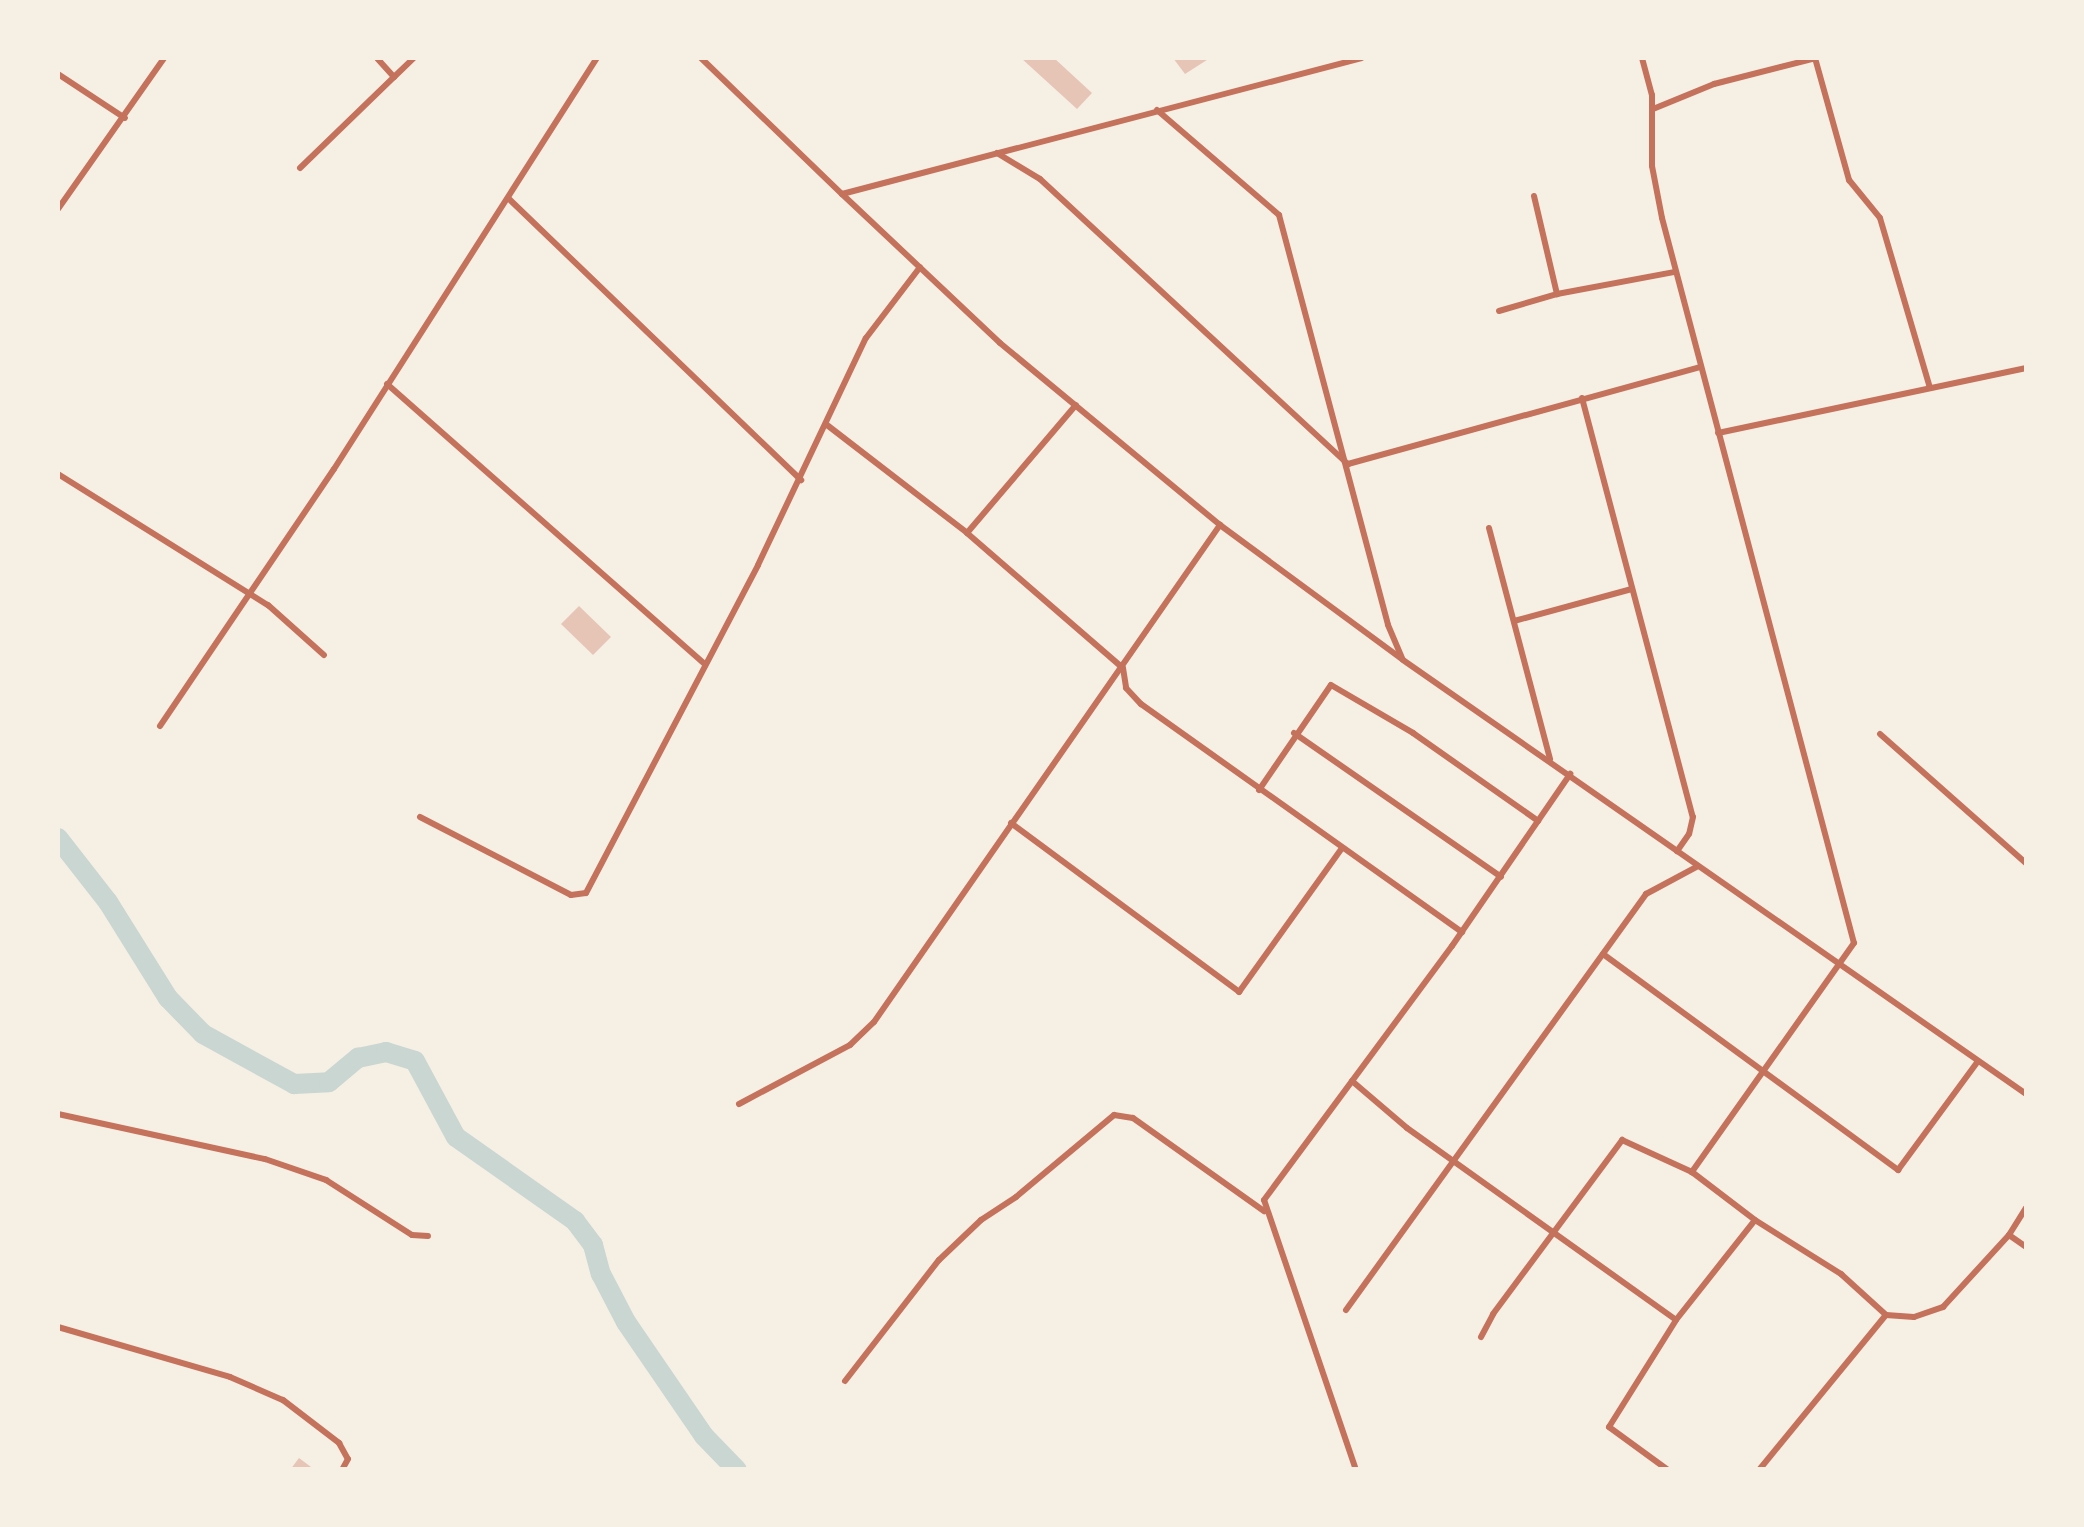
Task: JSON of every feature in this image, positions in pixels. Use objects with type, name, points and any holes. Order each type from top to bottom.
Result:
[{"type":"street","points":[[58,209],[164,58]]},
{"type":"street","points":[[377,58],[394,78]]},
{"type":"street","points":[[300,168],[350,114],[414,58]]},
{"type":"street","points":[[160,726],[334,469],[597,58]]},
{"type":"street","points":[[701,58],[1000,343],[1220,525],[1403,660],[2026,1094]]},
{"type":"street","points":[[842,194],[1362,58]]},
{"type":"street","points":[[1642,58],[1653,109],[1652,166],[1676,272],[1854,943],[1692,1172]]},
{"type":"street","points":[[1653,109],[1714,84],[1815,58],[1850,180],[1880,218],[1930,388]]},
{"type":"street","points":[[58,74],[125,118]]},
{"type":"street","points":[[1156,109],[1280,215],[1388,625],[1403,660]]},
{"type":"street","points":[[998,153],[1040,179],[1348,464]]},
{"type":"street","points":[[1534,196],[1558,294]]},
{"type":"street","points":[[508,198],[801,480]]},
{"type":"street","points":[[420,816],[512,867],[570,894],[583,895],[801,480],[866,338],[920,267]]},
{"type":"street","points":[[1500,311],[1558,294],[1676,272]]},
{"type":"street","points":[[1348,464],[1700,366]]},
{"type":"street","points":[[1718,433],[2026,368]]},
{"type":"street","points":[[386,384],[704,663]]},
{"type":"street","points":[[1582,398],[1693,817],[1689,834],[1676,851]]},
{"type":"street","points":[[967,533],[1076,405]]},
{"type":"street","points":[[827,425],[967,533],[1122,668],[1131,696],[1462,932]]},
{"type":"street","points":[[58,474],[248,592],[324,655]]},
{"type":"street","points":[[739,1104],[862,1036],[1220,525]]},
{"type":"street","points":[[1489,528],[1551,760]]},
{"type":"street","points":[[1514,622],[1632,589]]},
{"type":"street","points":[[1260,790],[1294,733],[1330,686],[1343,689],[1538,821]]},
{"type":"street","points":[[1294,733],[1501,876]]},
{"type":"street","points":[[1880,734],[2026,863]]},
{"type":"street","points":[[1356,1470],[1266,1212],[1267,1194],[1462,932],[1570,774]]},
{"type":"street","points":[[1011,823],[1240,992],[1342,848]]},
{"type":"street","points":[[1346,1310],[1654,886],[1677,880],[1698,866]]},
{"type":"street","points":[[1602,954],[1898,1170],[1978,1061]]},
{"type":"street","points":[[1352,1082],[1408,1128],[1676,1320]]},
{"type":"street","points":[[58,1114],[264,1159],[326,1180],[412,1234],[428,1236]]},
{"type":"street","points":[[845,1381],[939,1260],[981,1220],[1016,1197],[1114,1114],[1134,1118],[1266,1212]]},
{"type":"street","points":[[1481,1338],[1552,1232],[1622,1140],[1692,1172],[1756,1220],[1840,1274],[1886,1314],[1914,1317],[1943,1307],[2009,1235],[2026,1208]]},
{"type":"street","points":[[1668,1470],[1609,1428],[1676,1320],[1756,1220]]},
{"type":"street","points":[[2009,1235],[2026,1247]]},
{"type":"street","points":[[1759,1470],[1886,1314]]},
{"type":"street","points":[[58,1327],[230,1377],[284,1400],[339,1443],[348,1459],[342,1470]]},
{"type":"building","points":[[1021,58],[1054,58],[1092,93],[1077,109]]},
{"type":"building","points":[[1173,58],[1210,58],[1185,74]]},
{"type":"building","points":[[579,606],[611,637],[593,655],[561,624]]},
{"type":"building","points":[[299,1458],[315,1470],[290,1470]]},
{"type":"waterway","points":[[58,838],[108,902],[168,998],[203,1034],[294,1084],[329,1082],[358,1058],[386,1052],[415,1061],[456,1137],[575,1221],[593,1245],[601,1274],[626,1322],[704,1436],[737,1470]]}]
